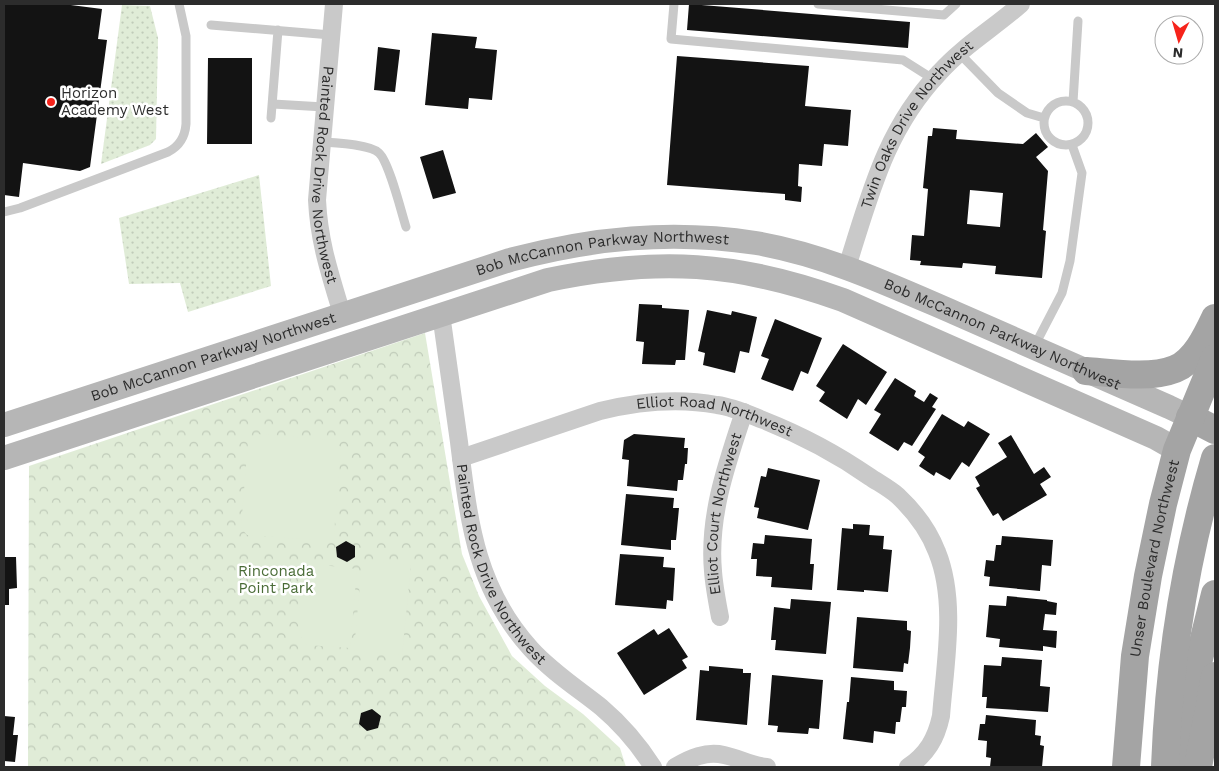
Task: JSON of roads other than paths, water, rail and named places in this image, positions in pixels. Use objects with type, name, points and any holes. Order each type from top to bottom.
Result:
[{"type":"main road","points":[[1086,371],[1137,374],[1176,369],[1184,364],[1202,344],[1215,318]]},
{"type":"main road","name":"Unser Boulevard Northwest","points":[[1126,767],[1136,656],[1148,576],[1163,504],[1177,450],[1215,358]]},
{"type":"main road","points":[[1190,417],[1215,430]]},
{"type":"main road","points":[[1165,767],[1168,712],[1177,628],[1192,549],[1214,463],[1177,450]]},
{"type":"main road","points":[[1179,767],[1196,671],[1215,594]]},
{"type":"main road","points":[[1198,767],[1215,676]]},
{"type":"street","name":"Painted Rock Drive Northwest","points":[[334,4],[317,200],[321,245],[342,314]]},
{"type":"street","name":"Twin Oaks Drive Northwest","points":[[848,267],[878,171],[904,118],[933,79],[960,53],[1020,4]]},
{"type":"street","name":"Bob McCannon Parkway Northwest","points":[[4,425],[431,285],[544,251],[615,239],[651,236],[687,236],[757,243],[790,250],[848,267],[1169,406],[1190,417]]},
{"type":"street","name":"Bob McCannon Parkway Northwest","points":[[4,458],[548,280],[612,268],[645,266],[711,267],[745,272],[778,279],[838,298],[1156,438],[1177,450]]},
{"type":"street","points":[[838,298],[848,267]]},
{"type":"street","points":[[431,285],[440,314]]},
{"type":"street","points":[[342,314],[352,344]]},
{"type":"street","name":"Painted Rock Drive Northwest","points":[[440,314],[470,523],[482,569],[504,612],[531,648],[564,680],[602,708],[620,725],[653,767]]},
{"type":"street","name":"Elliot Road Northwest","points":[[461,458],[600,411],[648,403],[692,402],[718,405],[744,412],[786,430],[827,451],[897,495],[920,521],[933,542],[944,570],[948,590],[948,630],[938,729],[919,765]]},
{"type":"street","name":"Elliot Court Northwest","points":[[720,617],[713,571],[716,512],[721,482],[744,412]]},
{"type":"street","points":[[675,767],[695,757],[713,754],[725,755],[754,765],[767,767]]},
{"type":"lane","points":[[4,212],[20,208],[168,152],[178,146],[185,132],[186,124],[186,36],[179,4]]},
{"type":"lane","points":[[674,4],[670,39],[903,60],[933,79]]},
{"type":"lane","points":[[818,4],[944,15],[956,4]]},
{"type":"lane","points":[[1073,102],[1078,21]]},
{"type":"lane","points":[[211,25],[331,35]]},
{"type":"lane","points":[[271,118],[278,30]]},
{"type":"lane","points":[[960,53],[998,93],[1027,113],[1044,118]]},
{"type":"lane","points":[[1066,101],[1073,102],[1084,110],[1088,124],[1087,130],[1084,137],[1072,144],[1064,145],[1057,143],[1046,133],[1044,118],[1052,106],[1066,101]]},
{"type":"lane","points":[[273,104],[324,108]]},
{"type":"lane","points":[[322,142],[363,147],[378,152],[385,162],[406,226]]},
{"type":"lane","points":[[1034,348],[1062,293],[1070,261],[1082,173],[1072,144]]},
{"type":"place","name":"Horizon Academy West","points":[[51,102]]},
{"type":"park label","name":"Rinconada Point Park","points":[[276,580]]}]
